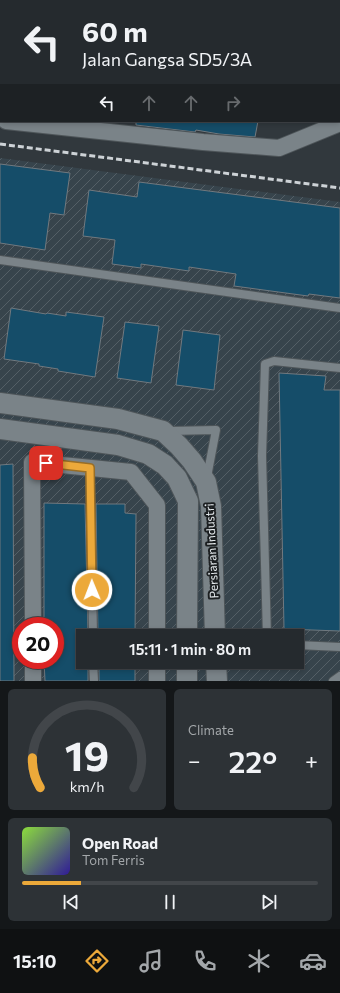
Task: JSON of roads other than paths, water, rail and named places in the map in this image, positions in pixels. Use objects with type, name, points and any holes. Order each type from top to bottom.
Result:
[{"type":"street","points":[[15,122],[203,142],[279,148],[340,123]]},
{"type":"street","name":"Persiaran Industri","points":[[0,403],[118,419],[163,431],[179,446],[192,461],[206,482],[211,506],[216,629]]},
{"type":"street","name":"Persiaran Industri","points":[[0,429],[118,445],[148,454],[165,465],[176,478],[188,501],[188,629]]},
{"type":"street","points":[[33,617],[32,462],[131,472],[157,505],[157,629]]},
{"type":"street","points":[[33,669],[33,681]]},
{"type":"street","points":[[157,669],[157,681]]},
{"type":"street","points":[[188,669],[188,681]]},
{"type":"street","points":[[216,669],[217,681]]},
{"type":"lane","points":[[0,260],[340,308]]},
{"type":"lane","points":[[267,629],[262,456],[265,364],[274,361],[340,368]]},
{"type":"lane","points":[[163,431],[216,430],[206,482]]},
{"type":"lane","points":[[90,468],[93,629]]},
{"type":"lane","points":[[304,645],[340,647]]},
{"type":"lane","points":[[93,669],[94,681]]},
{"type":"lane","points":[[333,681],[340,676]]},
{"type":"railway","points":[[0,144],[340,188]]}]
